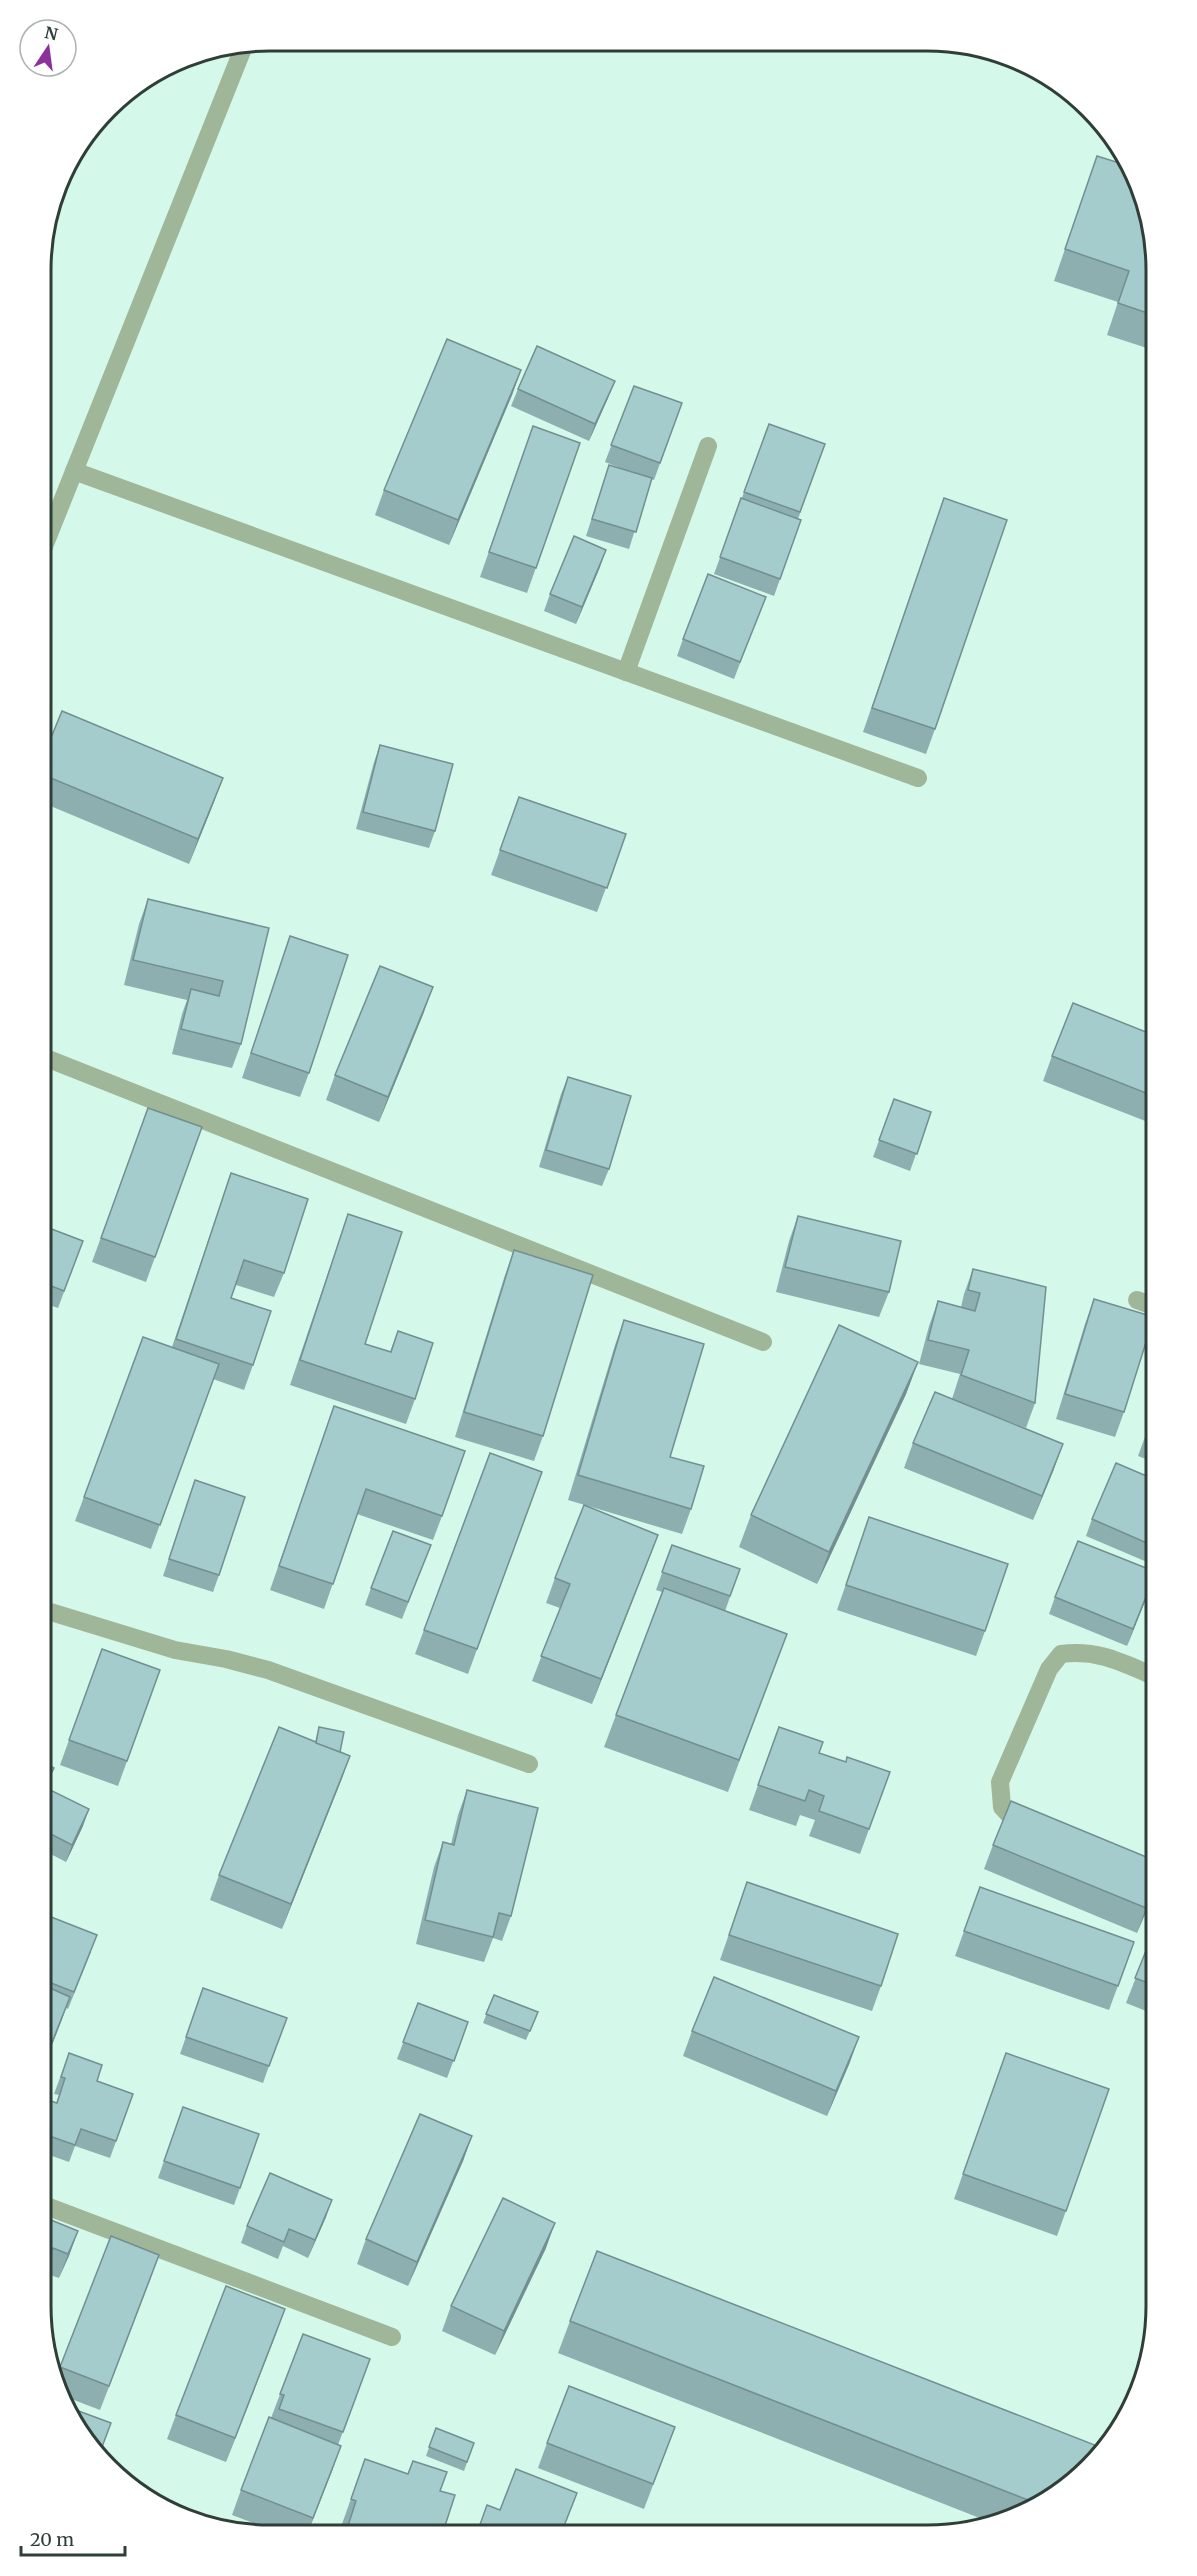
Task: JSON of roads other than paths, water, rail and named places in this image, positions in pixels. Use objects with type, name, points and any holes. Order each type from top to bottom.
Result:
[{"type":"street","points":[[51,529],[241,53]]},
{"type":"street","points":[[626,672],[708,446]]},
{"type":"street","points":[[74,471],[918,778]]},
{"type":"street","points":[[51,1060],[763,1342]]},
{"type":"street","points":[[1137,1299],[1146,1303]]},
{"type":"street","points":[[51,1612],[175,1650],[226,1659],[268,1670],[529,1764]]},
{"type":"street","points":[[1046,1834],[1016,1822],[1002,1807],[1000,1782],[1049,1669],[1061,1654],[1082,1651],[1103,1655],[1146,1673]]},
{"type":"street","points":[[51,2208],[392,2337]]}]
